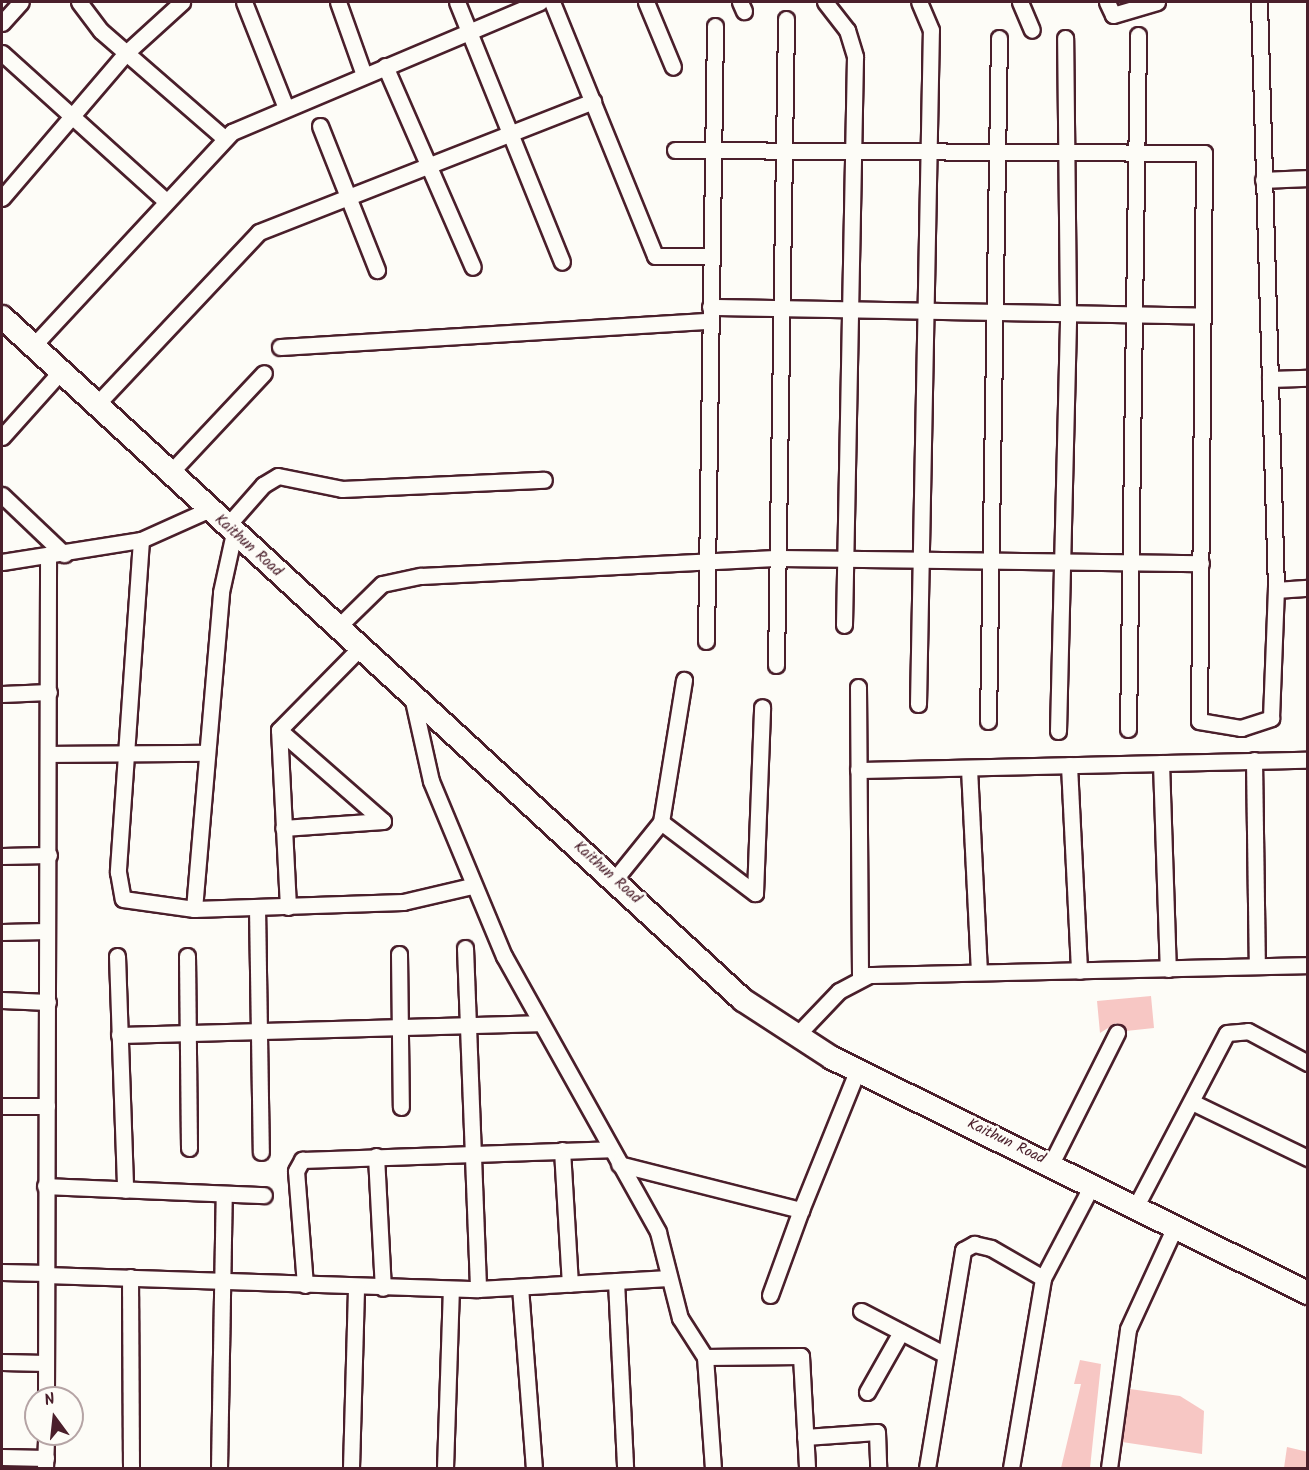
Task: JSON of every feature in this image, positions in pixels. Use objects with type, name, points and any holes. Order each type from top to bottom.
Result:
[{"type":"street","points":[[2,23],[21,2]]},
{"type":"street","points":[[79,2],[91,22],[224,138]]},
{"type":"street","points":[[2,198],[126,53],[182,2]]},
{"type":"street","points":[[244,2],[285,108]]},
{"type":"street","points":[[338,2],[364,75]]},
{"type":"street","points":[[458,2],[562,262]]},
{"type":"street","points":[[34,345],[224,138],[285,108],[540,2]]},
{"type":"street","points":[[552,2],[655,256],[711,256]]},
{"type":"street","points":[[646,2],[673,68]]},
{"type":"street","points":[[825,2],[854,48],[848,559],[844,625]]},
{"type":"street","points":[[918,704],[931,30],[919,2]]},
{"type":"street","points":[[1020,2],[1032,30]]},
{"type":"street","points":[[1107,2],[1113,15],[1157,2]]},
{"type":"street","points":[[675,150],[1204,153],[1199,721],[1241,728],[1270,718],[1276,590],[1259,2]]},
{"type":"street","points":[[776,664],[785,307],[786,19]]},
{"type":"street","points":[[706,641],[705,562],[715,26]]},
{"type":"street","points":[[1128,729],[1138,35]]},
{"type":"street","points":[[988,721],[994,310],[999,153],[999,38]]},
{"type":"street","points":[[1058,730],[1068,312],[1065,38]]},
{"type":"street","points":[[2,53],[166,201]]},
{"type":"street","points":[[385,66],[432,165],[472,267]]},
{"type":"street","points":[[98,403],[249,238],[593,101]]},
{"type":"street","points":[[320,126],[351,198],[377,270]]},
{"type":"street","points":[[1263,180],[1308,178]]},
{"type":"street","points":[[280,347],[785,307],[925,308],[1203,316]]},
{"type":"street","name":"Kaithun Road","points":[[2,317],[98,403],[208,510],[615,879],[743,1000],[796,1036],[858,1069],[1308,1293]]},
{"type":"street","points":[[2,437],[62,370]]},
{"type":"street","points":[[170,473],[264,374]]},
{"type":"street","points":[[1270,379],[1308,378]]},
{"type":"street","points":[[194,909],[221,592],[230,529],[266,481],[278,476],[342,489],[544,480]]},
{"type":"street","points":[[2,495],[64,554]]},
{"type":"street","points":[[2,562],[48,557],[141,540],[208,510]]},
{"type":"street","points":[[141,540],[126,754],[121,895],[134,904],[194,909],[257,908],[403,902],[472,885]]},
{"type":"street","points":[[46,1386],[45,1186],[50,754],[48,557]]},
{"type":"street","points":[[337,628],[372,591],[401,578],[780,558],[1201,563]]},
{"type":"street","points":[[1276,590],[1308,588]]},
{"type":"street","points":[[288,907],[279,730],[359,649]]},
{"type":"street","points":[[615,879],[661,822],[684,680]]},
{"type":"street","points":[[858,687],[860,977]]},
{"type":"street","points":[[2,694],[49,692]]},
{"type":"street","points":[[412,696],[427,766],[472,885],[538,1023],[610,1149],[650,1212],[680,1318],[705,1357],[713,1468]]},
{"type":"street","points":[[661,822],[755,893],[762,707]]},
{"type":"street","points":[[279,730],[383,821],[283,828]]},
{"type":"street","points":[[50,754],[207,753]]},
{"type":"street","points":[[1254,760],[1257,966]]},
{"type":"street","points":[[858,771],[1308,760]]},
{"type":"street","points":[[1161,763],[1168,969]]},
{"type":"street","points":[[1069,765],[1079,972]]},
{"type":"street","points":[[969,768],[980,971]]},
{"type":"street","points":[[2,856],[49,855]]},
{"type":"street","points":[[257,908],[261,1152]]},
{"type":"street","points":[[2,932],[47,931]]},
{"type":"street","points":[[465,948],[469,1154],[478,1289]]},
{"type":"street","points":[[399,954],[401,1107]]},
{"type":"street","points":[[117,956],[125,1190]]},
{"type":"street","points":[[188,956],[189,1148]]},
{"type":"street","points":[[796,1036],[860,977],[980,971],[1079,972],[1306,965]]},
{"type":"street","points":[[2,1000],[48,1002]]},
{"type":"street","points":[[119,1035],[538,1023]]},
{"type":"street","points":[[1136,1206],[1232,1030],[1248,1031],[1308,1064]]},
{"type":"street","points":[[1051,1164],[1117,1034]]},
{"type":"street","points":[[770,1295],[801,1210],[858,1069]]},
{"type":"street","points":[[1192,1102],[1308,1158]]},
{"type":"street","points":[[2,1106],[47,1106]]},
{"type":"street","points":[[305,1285],[298,1165],[317,1157],[610,1149]]},
{"type":"street","points":[[562,1150],[570,1284]]},
{"type":"street","points":[[376,1156],[383,1288]]},
{"type":"street","points":[[619,1164],[801,1210]]},
{"type":"street","points":[[1011,1468],[1043,1278],[1092,1185]]},
{"type":"street","points":[[45,1186],[264,1195]]},
{"type":"street","points":[[219,1468],[224,1194]]},
{"type":"street","points":[[1109,1468],[1128,1329],[1175,1227]]},
{"type":"street","points":[[927,1468],[960,1258],[968,1246],[991,1248],[1043,1278]]},
{"type":"street","points":[[2,1272],[451,1289],[669,1278]]},
{"type":"street","points":[[130,1277],[131,1468]]},
{"type":"street","points":[[616,1281],[625,1468]]},
{"type":"street","points":[[351,1468],[356,1287]]},
{"type":"street","points":[[520,1287],[534,1468]]},
{"type":"street","points":[[445,1468],[451,1289]]},
{"type":"street","points":[[861,1311],[944,1354]]},
{"type":"street","points":[[867,1392],[901,1332]]},
{"type":"street","points":[[705,1357],[801,1356],[807,1468]]},
{"type":"street","points":[[2,1362],[46,1363]]},
{"type":"street","points":[[805,1437],[877,1432],[878,1468]]},
{"type":"street","points":[[2,1457],[46,1463],[46,1446]]},
{"type":"building","points":[[1151,996],[1154,1028],[1126,1031],[1116,1023],[1100,1033],[1097,1001]]},
{"type":"building","points":[[1080,1360],[1101,1364],[1090,1468],[1061,1468],[1081,1384],[1074,1384]]},
{"type":"building","points":[[1130,1389],[1180,1396],[1204,1411],[1202,1454],[1122,1442]]},
{"type":"building","points":[[1287,1447],[1308,1452],[1308,1468],[1284,1468]]}]
